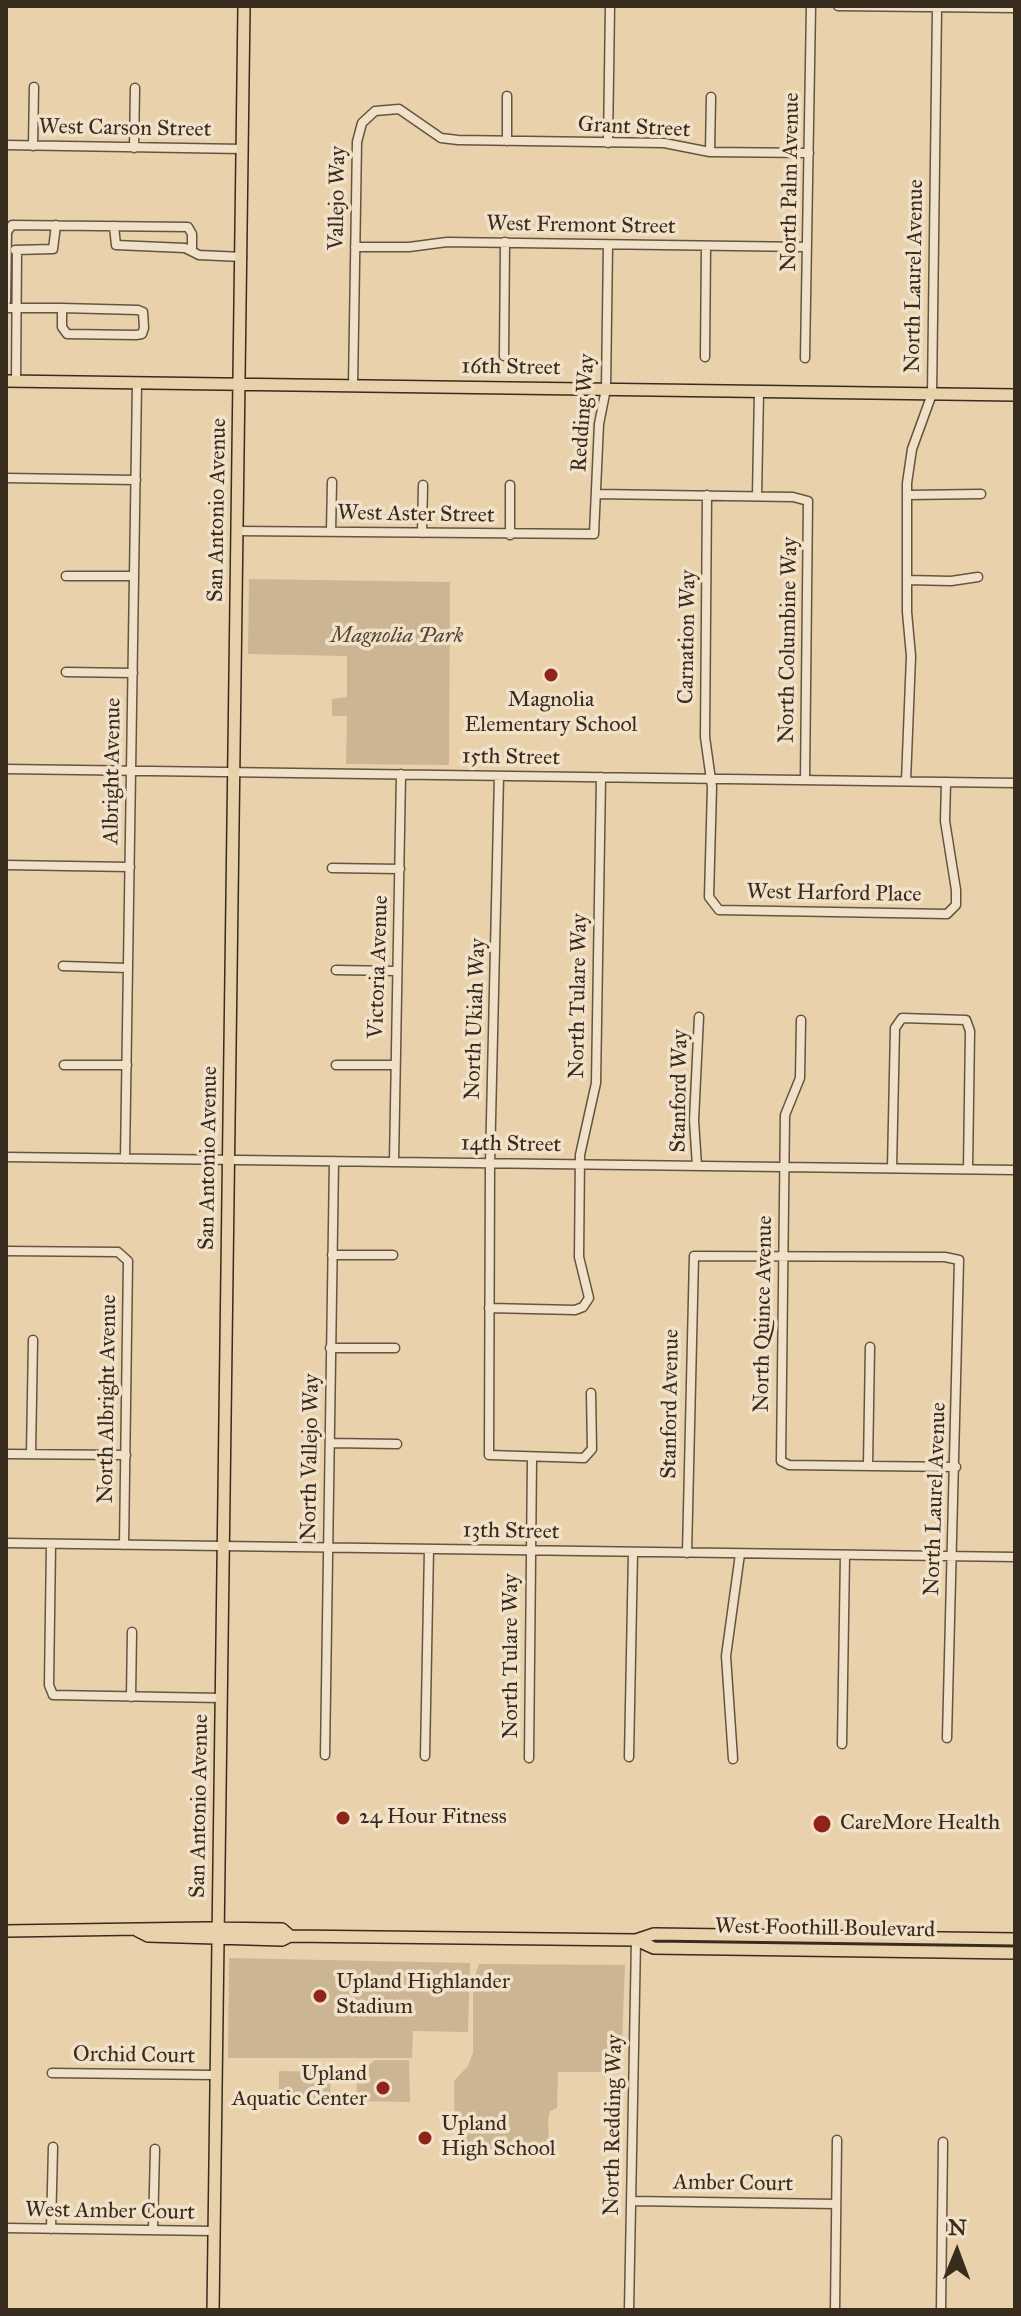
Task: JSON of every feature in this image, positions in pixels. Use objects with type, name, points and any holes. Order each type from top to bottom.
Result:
[{"type":"main road","name":"San Antonio Avenue","points":[[213,2310],[244,6]]},
{"type":"main road","name":"16th Street","points":[[11,381],[1015,395]]},
{"type":"main road","name":"West Foothill Boulevard","points":[[6,1931],[138,1931],[148,1927],[218,1933],[282,1929],[290,1936],[636,1940],[654,1934],[1015,1939]]},
{"type":"main road","points":[[826,1949],[842,1943],[887,1943],[893,1937]]},
{"type":"main road","name":"West Foothill Boulevard","points":[[636,1940],[654,1948],[1015,1953]]},
{"type":"street","points":[[608,143],[610,6]]},
{"type":"street","name":"North Palm Avenue","points":[[805,358],[811,6]]},
{"type":"street","points":[[838,6],[1015,8]]},
{"type":"street","name":"North Laurel Avenue","points":[[906,781],[911,666],[907,495],[912,449],[932,394],[937,8]]},
{"type":"street","points":[[33,146],[34,87]]},
{"type":"street","points":[[134,148],[135,88]]},
{"type":"street","points":[[507,96],[507,141]]},
{"type":"street","points":[[710,152],[711,97]]},
{"type":"street","name":"Vallejo Way","points":[[353,386],[357,142],[367,116],[387,108],[399,109],[441,138],[458,140]]},
{"type":"street","name":"Grant Street","points":[[458,140],[664,143],[710,152],[809,153]]},
{"type":"street","name":"West Carson Street","points":[[6,145],[243,149]]},
{"type":"street","points":[[11,381],[17,331],[7,232],[12,225],[188,227],[192,234],[192,251]]},
{"type":"street","points":[[10,250],[53,249],[56,225]]},
{"type":"street","points":[[114,226],[116,245],[242,257]]},
{"type":"street","points":[[504,356],[505,242]]},
{"type":"street","name":"West Fremont Street","points":[[355,247],[505,242],[807,247]]},
{"type":"street","name":"Redding Way","points":[[594,534],[599,424],[606,389],[608,245]]},
{"type":"street","points":[[705,357],[706,246]]},
{"type":"street","points":[[6,301],[10,250]]},
{"type":"street","points":[[6,308],[62,308],[138,310],[143,312],[144,328],[142,334],[136,335],[67,334],[62,327],[62,308]]},
{"type":"street","points":[[6,331],[17,331]]},
{"type":"street","name":"Albright Avenue","points":[[125,1159],[137,383]]},
{"type":"street","points":[[597,494],[757,496],[759,391]]},
{"type":"street","points":[[6,478],[136,480]]},
{"type":"street","points":[[331,532],[332,482]]},
{"type":"street","points":[[422,533],[423,485]]},
{"type":"street","points":[[510,485],[510,535]]},
{"type":"street","points":[[907,495],[981,494]]},
{"type":"street","name":"Carnation Way","points":[[707,495],[705,737],[712,779]]},
{"type":"street","name":"North Columbine Way","points":[[757,496],[802,497],[808,501],[805,780]]},
{"type":"street","name":"West Aster Street","points":[[237,531],[594,534]]},
{"type":"street","points":[[66,576],[134,576]]},
{"type":"street","points":[[907,580],[951,581],[978,577]]},
{"type":"street","points":[[66,672],[133,673]]},
{"type":"street","name":"15th Street","points":[[6,769],[1015,783]]},
{"type":"street","name":"Victoria Avenue","points":[[394,1162],[401,774]]},
{"type":"street","name":"North Ukiah Way","points":[[499,776],[490,1163],[489,1455],[532,1458]]},
{"type":"street","name":"North Tulare Way","points":[[489,1308],[583,1307],[589,1298],[579,1257],[580,1164],[584,1126],[594,1101],[596,1083],[601,777]]},
{"type":"street","name":"West Harford Place","points":[[712,779],[709,897],[719,910],[947,914],[956,905],[945,821],[946,782]]},
{"type":"street","points":[[6,865],[130,867]]},
{"type":"street","points":[[332,868],[400,869]]},
{"type":"street","points":[[63,966],[128,968]]},
{"type":"street","points":[[336,970],[396,971]]},
{"type":"street","name":"Stanford Way","points":[[697,1166],[694,1120],[699,1017]]},
{"type":"street","points":[[892,1168],[895,1028],[902,1018],[966,1020],[970,1031],[968,1169]]},
{"type":"street","name":"North Quince Avenue","points":[[801,1020],[800,1078],[785,1115],[781,1461],[789,1465],[868,1465]]},
{"type":"street","points":[[64,1065],[127,1065]]},
{"type":"street","points":[[336,1065],[394,1065]]},
{"type":"street","name":"14th Street","points":[[6,1157],[1015,1170]]},
{"type":"street","name":"North Vallejo Way","points":[[325,1755],[334,1161]]},
{"type":"street","name":"North Albright Avenue","points":[[6,1251],[126,1255],[124,1545]]},
{"type":"street","points":[[332,1255],[393,1255]]},
{"type":"street","name":"North Laurel Avenue","points":[[782,1255],[945,1257],[959,1260],[947,1738]]},
{"type":"street","name":"Stanford Avenue","points":[[687,1553],[694,1256],[782,1255]]},
{"type":"street","points":[[31,1454],[33,1340]]},
{"type":"street","points":[[870,1347],[868,1465],[956,1467]]},
{"type":"street","points":[[330,1348],[395,1348]]},
{"type":"street","points":[[532,1458],[584,1458],[592,1449],[591,1393]]},
{"type":"street","points":[[330,1443],[397,1444]]},
{"type":"street","points":[[6,1454],[126,1455]]},
{"type":"street","name":"North Tulare Way","points":[[529,1758],[532,1458]]},
{"type":"street","name":"13th Street","points":[[6,1543],[1015,1557]]},
{"type":"street","points":[[51,1544],[49,1685],[53,1695],[221,1698]]},
{"type":"street","points":[[425,1756],[429,1549]]},
{"type":"street","points":[[629,1757],[633,1552]]},
{"type":"street","points":[[733,1759],[726,1656],[740,1554]]},
{"type":"street","points":[[842,1744],[845,1555]]},
{"type":"street","points":[[131,1697],[132,1632]]},
{"type":"street","name":"North Redding Way","points":[[629,2310],[636,1940]]},
{"type":"street","name":"Orchid Court","points":[[52,2073],[215,2075]]},
{"type":"street","points":[[835,2310],[837,2140]]},
{"type":"street","points":[[941,2310],[943,2142]]},
{"type":"street","points":[[51,2229],[53,2147]]},
{"type":"street","points":[[153,2230],[155,2149]]},
{"type":"street","name":"Amber Court","points":[[631,2201],[836,2204]]},
{"type":"street","name":"West Amber Court","points":[[6,2228],[214,2231]]},
{"type":"green space","name":"Magnolia Park","points":[[249,579],[450,582],[449,765],[346,764],[347,716],[332,716],[332,699],[347,697],[347,656],[248,654]]},
{"type":"green space","name":"Upland Highlander Stadium","points":[[229,1958],[470,1963],[468,2032],[413,2031],[412,2058],[228,2058]]},
{"type":"green space","points":[[479,1964],[625,1965],[621,2072],[558,2072],[557,2108],[550,2111],[548,2119],[549,2150],[455,2148],[454,2081],[468,2066],[473,2053],[473,1981]]},
{"type":"green space","name":"Upland Aquatic Center","points":[[375,2060],[409,2060],[410,2102],[356,2101],[357,2075]]},
{"type":"green space","points":[[279,2071],[331,2072],[330,2098],[279,2097]]},
{"type":"place","name":"Magnolia Elementary School","points":[[551,675]]},
{"type":"place","name":"24 Hour Fitness","points":[[343,1818]]},
{"type":"place","name":"CareMore Health","points":[[822,1824]]},
{"type":"place","name":"Upland Highlander Stadium","points":[[320,1996]]},
{"type":"place","name":"Upland Aquatic Center","points":[[383,2088]]},
{"type":"place","name":"Upland High School","points":[[425,2138]]}]
